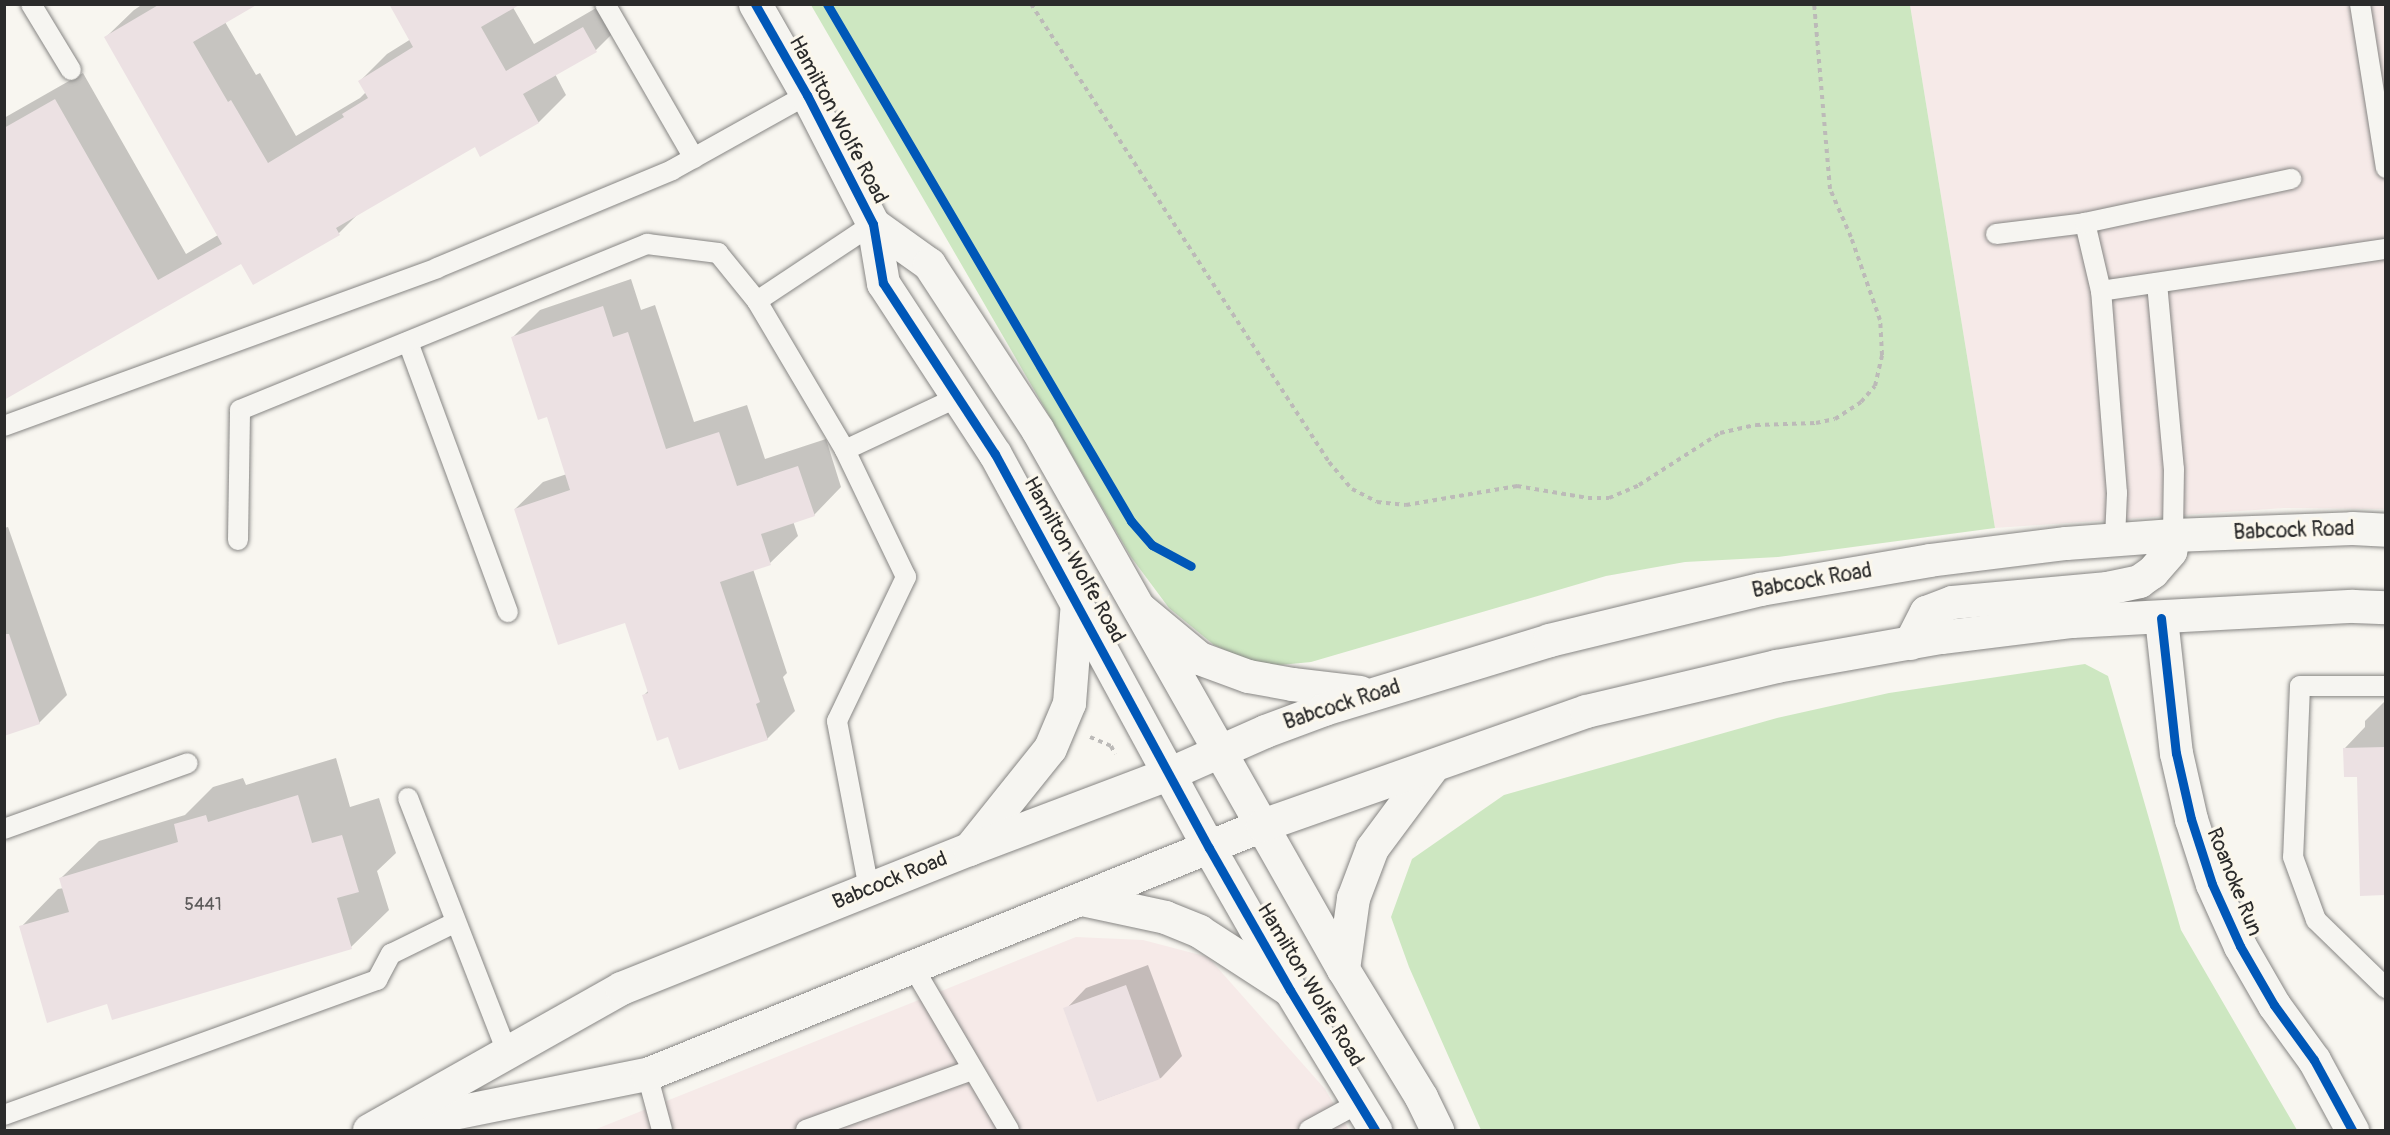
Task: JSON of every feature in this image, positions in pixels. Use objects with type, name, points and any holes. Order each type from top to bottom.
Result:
[{"type":"main road","name":"Hamilton Wolfe Road","points":[[755,4],[807,95],[873,224],[883,283],[995,454],[1209,848],[1290,990],[1375,1131]]},
{"type":"main road","name":"Hamilton Wolfe Road","points":[[873,224],[930,264],[1037,429],[1343,969],[1421,1097],[1437,1131]]},
{"type":"main road","name":"Babcock Road","points":[[370,1130],[621,988],[969,849],[1168,774],[1265,731],[1374,694],[1549,640],[1761,589],[1929,560],[2115,539],[2173,535],[2352,528],[2385,530]]},
{"type":"main road","points":[[1910,643],[1926,612],[1952,602],[2107,588],[2139,581],[2152,572],[2170,551],[2173,535]]},
{"type":"main road","points":[[969,849],[1050,748],[1069,703],[1077,602]]},
{"type":"main road","name":"Babcock Road","points":[[370,1130],[647,1074],[1262,825],[1586,711],[1776,666],[1910,643],[2072,621],[2353,606],[2385,607]]},
{"type":"main road","points":[[1140,609],[1200,658],[1248,676],[1374,694]]},
{"type":"main road","name":"Roanoke Run","points":[[2161,618],[2176,753],[2191,819],[2212,884],[2240,946],[2274,1005],[2314,1060],[2352,1131]]},
{"type":"main road","points":[[1343,969],[1353,898],[1372,848],[1433,766]]},
{"type":"main road","points":[[1082,899],[1165,917],[1199,931],[1290,990]]},
{"type":"lane","points":[[31,4],[71,70]]},
{"type":"lane","points":[[605,4],[694,158]]},
{"type":"lane","points":[[2361,4],[2385,168]]},
{"type":"lane","points":[[4,426],[437,268],[672,170],[807,95]]},
{"type":"lane","points":[[1996,234],[2085,222],[2291,179]]},
{"type":"lane","points":[[2085,222],[2101,291],[2117,493],[2115,539]]},
{"type":"lane","points":[[757,301],[873,224]]},
{"type":"lane","points":[[238,540],[240,410],[647,244],[718,253],[757,301],[845,450],[906,577],[837,721],[869,889]]},
{"type":"lane","points":[[2101,291],[2385,249]]},
{"type":"lane","points":[[2157,283],[2174,469],[2173,535]]},
{"type":"lane","points":[[408,342],[508,612]]},
{"type":"lane","points":[[845,450],[958,397]]},
{"type":"lane","points":[[2385,686],[2300,686],[2294,857],[2316,920],[2385,988]]},
{"type":"lane","points":[[4,829],[188,763]]},
{"type":"lane","points":[[408,798],[507,1052]]},
{"type":"lane","points":[[4,1115],[378,980],[391,954],[456,922]]},
{"type":"lane","points":[[913,967],[1009,1131]]},
{"type":"lane","points":[[806,1131],[972,1070]]},
{"type":"lane","points":[[647,1074],[662,1131]]},
{"type":"lane","points":[[1309,1131],[1359,1102]]},
{"type":"path","points":[[1031,4],[1329,462],[1352,489],[1377,502],[1406,506],[1517,486],[1588,498],[1609,498],[1638,485],[1720,433],[1756,426],[1816,423],[1835,419],[1861,402],[1875,386],[1882,355],[1880,320],[1851,237],[1830,189],[1814,4]]},
{"type":"path","points":[[1082,734],[1111,746],[1115,754]]},
{"type":"shaded area","points":[[1910,5],[2385,5],[2385,509],[2284,508],[1995,528]]},
{"type":"shaded area","points":[[1076,937],[1143,940],[1208,957],[1325,1089],[1349,1130],[594,1130]]},
{"type":"green space","points":[[811,5],[1910,5],[1995,528],[1778,557],[1685,562],[1606,576],[1311,662],[1280,665],[1249,661],[1214,645],[1169,608],[1131,557]]},
{"type":"green space","points":[[2085,664],[2108,676],[2181,930],[2297,1130],[1481,1130],[1409,967],[1391,917],[1412,859],[1504,795],[1777,718],[1889,693]]},
{"type":"building","points":[[160,4],[258,4],[193,42],[228,102],[231,100],[268,163],[344,117],[342,114],[368,98],[358,81],[413,47],[389,4],[521,4],[481,27],[506,71],[583,27],[597,52],[523,94],[539,123],[480,157],[475,147],[336,228],[340,235],[253,285],[241,264],[4,400],[4,128],[55,99],[158,280],[222,244],[104,37]]},
{"type":"building","points":[[603,306],[613,337],[628,332],[666,449],[719,432],[737,486],[798,466],[815,516],[761,534],[771,565],[720,582],[760,702],[756,704],[768,740],[679,770],[668,737],[657,741],[642,695],[648,693],[625,623],[558,645],[514,509],[570,490],[547,417],[538,420],[511,337]]},
{"type":"building","points":[[4,634],[9,634],[40,724],[4,736]]},
{"type":"building","points":[[2385,747],[2385,895],[2360,896],[2357,777],[2344,777],[2343,748]]},
{"type":"building","points":[[298,795],[312,843],[342,835],[359,892],[337,898],[352,949],[112,1020],[107,1004],[47,1023],[19,926],[69,912],[59,878],[178,842],[174,824],[206,815],[208,822]]},
{"type":"building","points":[[1126,985],[1160,1079],[1097,1102],[1063,1008]]},
{"type":"cycle path","points":[[755,4],[807,95],[873,224],[883,283],[995,454],[1209,848],[1290,990],[1375,1130]]},
{"type":"cycle path","points":[[827,4],[1131,521],[1152,545],[1191,566]]},
{"type":"cycle path","points":[[2161,618],[2176,753],[2191,819],[2212,884],[2240,946],[2274,1005],[2314,1060],[2352,1130]]}]
